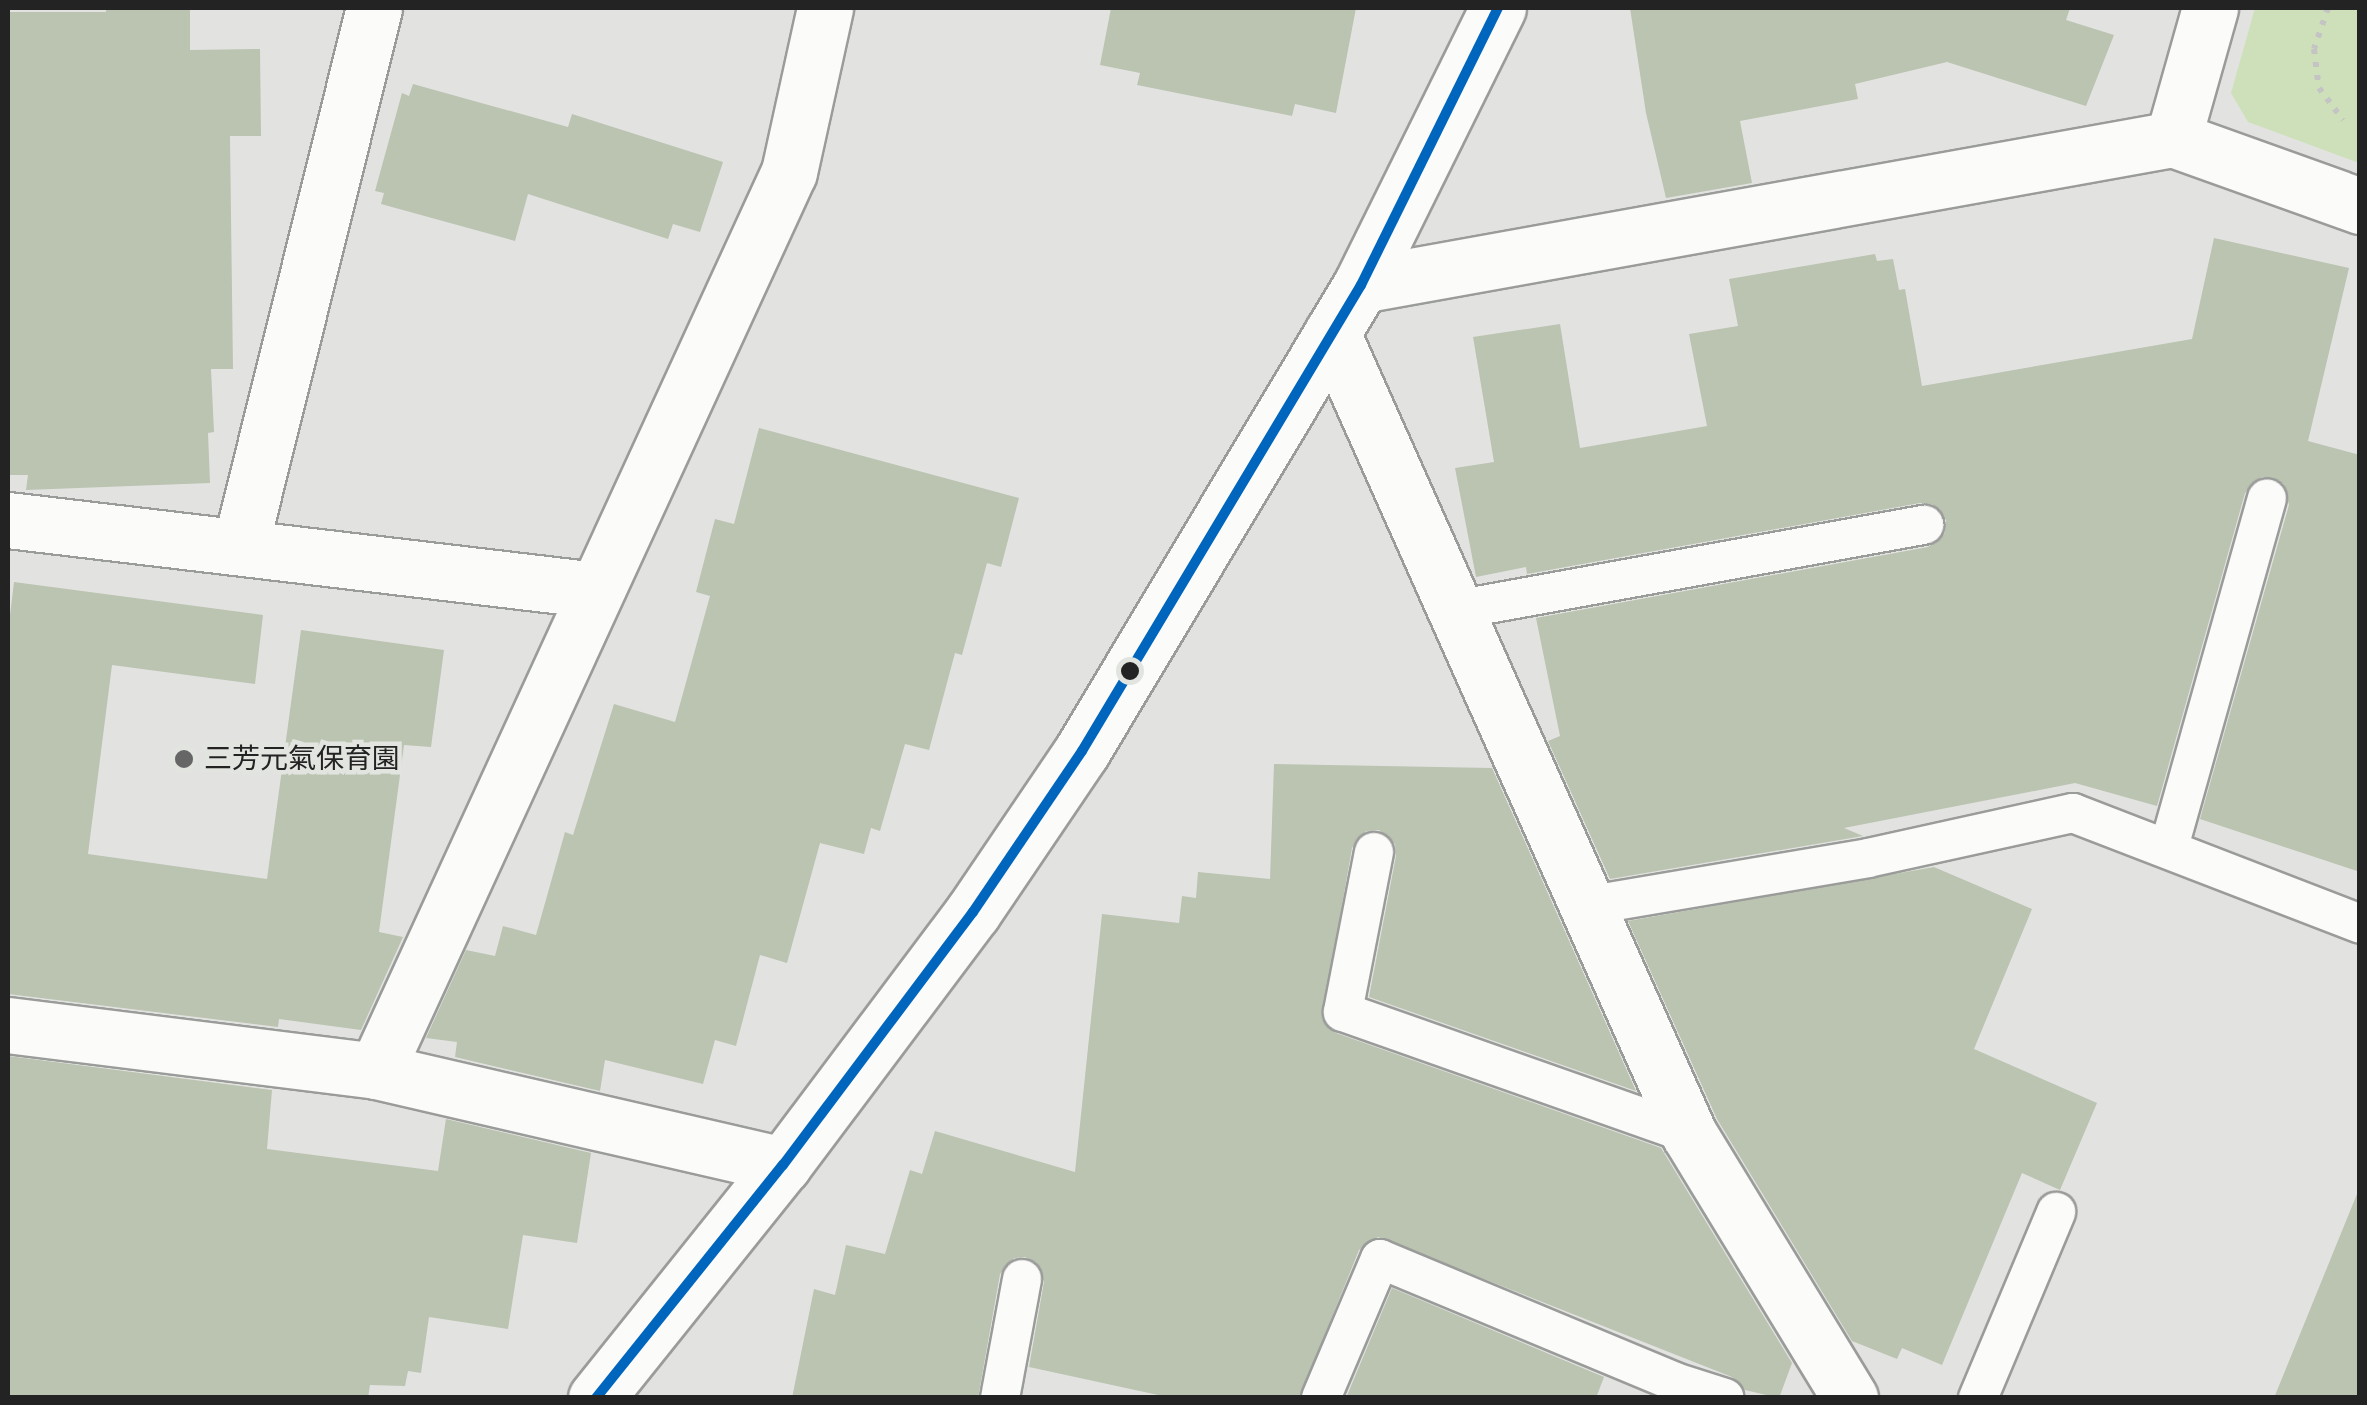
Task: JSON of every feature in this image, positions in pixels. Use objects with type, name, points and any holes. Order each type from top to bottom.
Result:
[{"type":"street","points":[[240,547],[374,8]]},
{"type":"street","points":[[376,1071],[789,172],[825,8]]},
{"type":"street","points":[[596,1398],[783,1165],[973,912],[1082,751],[1361,285],[1498,8]]},
{"type":"street","points":[[2173,139],[2210,8]]},
{"type":"street","points":[[1361,285],[2173,139],[2360,206]]},
{"type":"street","points":[[1332,333],[1591,905],[1690,1134],[1850,1398]]},
{"type":"street","points":[[8,520],[596,590]]},
{"type":"street","points":[[8,1026],[376,1071],[783,1165]]},
{"type":"lane","points":[[2168,847],[2267,499]]},
{"type":"lane","points":[[1455,610],[1924,525]]},
{"type":"lane","points":[[1591,905],[1868,858],[2073,813],[2360,924]]},
{"type":"lane","points":[[1374,852],[1343,1012],[1690,1134]]},
{"type":"lane","points":[[1978,1398],[2056,1212]]},
{"type":"lane","points":[[1321,1398],[1380,1260],[1672,1390],[1725,1398]]},
{"type":"lane","points":[[1000,1398],[1022,1278]]},
{"type":"path","points":[[2328,8],[2314,49],[2319,88],[2351,124]]},
{"type":"green space","points":[[2255,8],[2359,8],[2359,163],[2248,122],[2231,93]]},
{"type":"building","points":[[106,8],[190,8],[190,50],[260,49],[261,136],[230,136],[233,369],[211,369],[214,432],[208,433],[210,483],[26,490],[28,475],[8,475],[8,12],[106,12]]},
{"type":"building","points":[[1111,8],[1356,8],[1336,113],[1295,104],[1292,116],[1137,85],[1140,73],[1100,65]]},
{"type":"building","points":[[1630,8],[2070,8],[2066,20],[2114,35],[2086,106],[1947,62],[1855,84],[1858,99],[1740,121],[1752,183],[1666,198],[1646,113]]},
{"type":"building","points":[[413,84],[568,127],[572,114],[723,162],[700,232],[673,224],[668,239],[528,194],[515,241],[381,204],[384,193],[375,191],[402,93],[409,96]]},
{"type":"building","points":[[2214,238],[2349,268],[2308,441],[2360,455],[2360,872],[2200,819],[2289,505],[2284,484],[2262,477],[2245,493],[2157,806],[2075,783],[1844,828],[1863,836],[1610,879],[1548,741],[1560,736],[1536,618],[1928,547],[1945,533],[1946,520],[1932,504],[1920,503],[1527,574],[1526,567],[1476,577],[1455,468],[1494,462],[1473,337],[1560,324],[1580,448],[1707,426],[1689,334],[1738,326],[1729,279],[1875,254],[1877,261],[1893,259],[1899,290],[1905,289],[1922,386],[2192,339]]},
{"type":"building","points":[[759,428],[1019,498],[1001,567],[987,563],[962,655],[955,653],[929,750],[905,744],[880,831],[871,828],[864,854],[820,843],[787,963],[760,955],[736,1046],[715,1040],[703,1084],[605,1060],[600,1091],[455,1057],[457,1042],[426,1038],[466,950],[495,956],[503,926],[536,935],[565,832],[573,835],[614,704],[675,722],[710,596],[696,592],[715,519],[734,524]]},
{"type":"building","points":[[14,582],[263,615],[255,684],[112,665],[88,854],[267,879],[301,630],[444,650],[431,747],[404,745],[379,932],[403,937],[361,1030],[279,1019],[278,1027],[8,994],[8,632]]},
{"type":"building","points":[[1274,764],[1492,768],[1636,1091],[1369,997],[1396,856],[1395,844],[1379,830],[1366,831],[1352,848],[1322,1019],[1336,1033],[1661,1148],[1792,1363],[1779,1398],[1745,1390],[1732,1377],[1378,1237],[1359,1250],[1299,1398],[1172,1398],[1029,1367],[1044,1282],[1037,1263],[1025,1257],[1014,1258],[1000,1274],[978,1398],[792,1398],[814,1289],[835,1295],[846,1245],[885,1254],[910,1170],[922,1174],[935,1131],[1075,1172],[1102,914],[1179,923],[1182,896],[1196,898],[1198,872],[1270,879]]},
{"type":"building","points":[[1934,867],[2032,909],[1974,1049],[2097,1103],[2060,1190],[2022,1173],[1942,1365],[1902,1348],[1897,1359],[1852,1341],[1717,1119],[1628,921]]},
{"type":"building","points":[[8,1056],[272,1090],[267,1149],[438,1171],[446,1119],[591,1153],[577,1243],[523,1235],[508,1329],[429,1317],[421,1373],[408,1371],[405,1386],[370,1385],[368,1398],[8,1398]]},
{"type":"building","points":[[2357,1194],[2360,1398],[2274,1398]]},
{"type":"building","points":[[1392,1288],[1604,1377],[1596,1398],[1346,1398]]},
{"type":"transit line","points":[[596,1398],[783,1165],[973,912],[1082,751],[1361,285],[1498,8]]},
{"type":"place","name":"三芳元氣保育園","points":[[184,759]]}]
